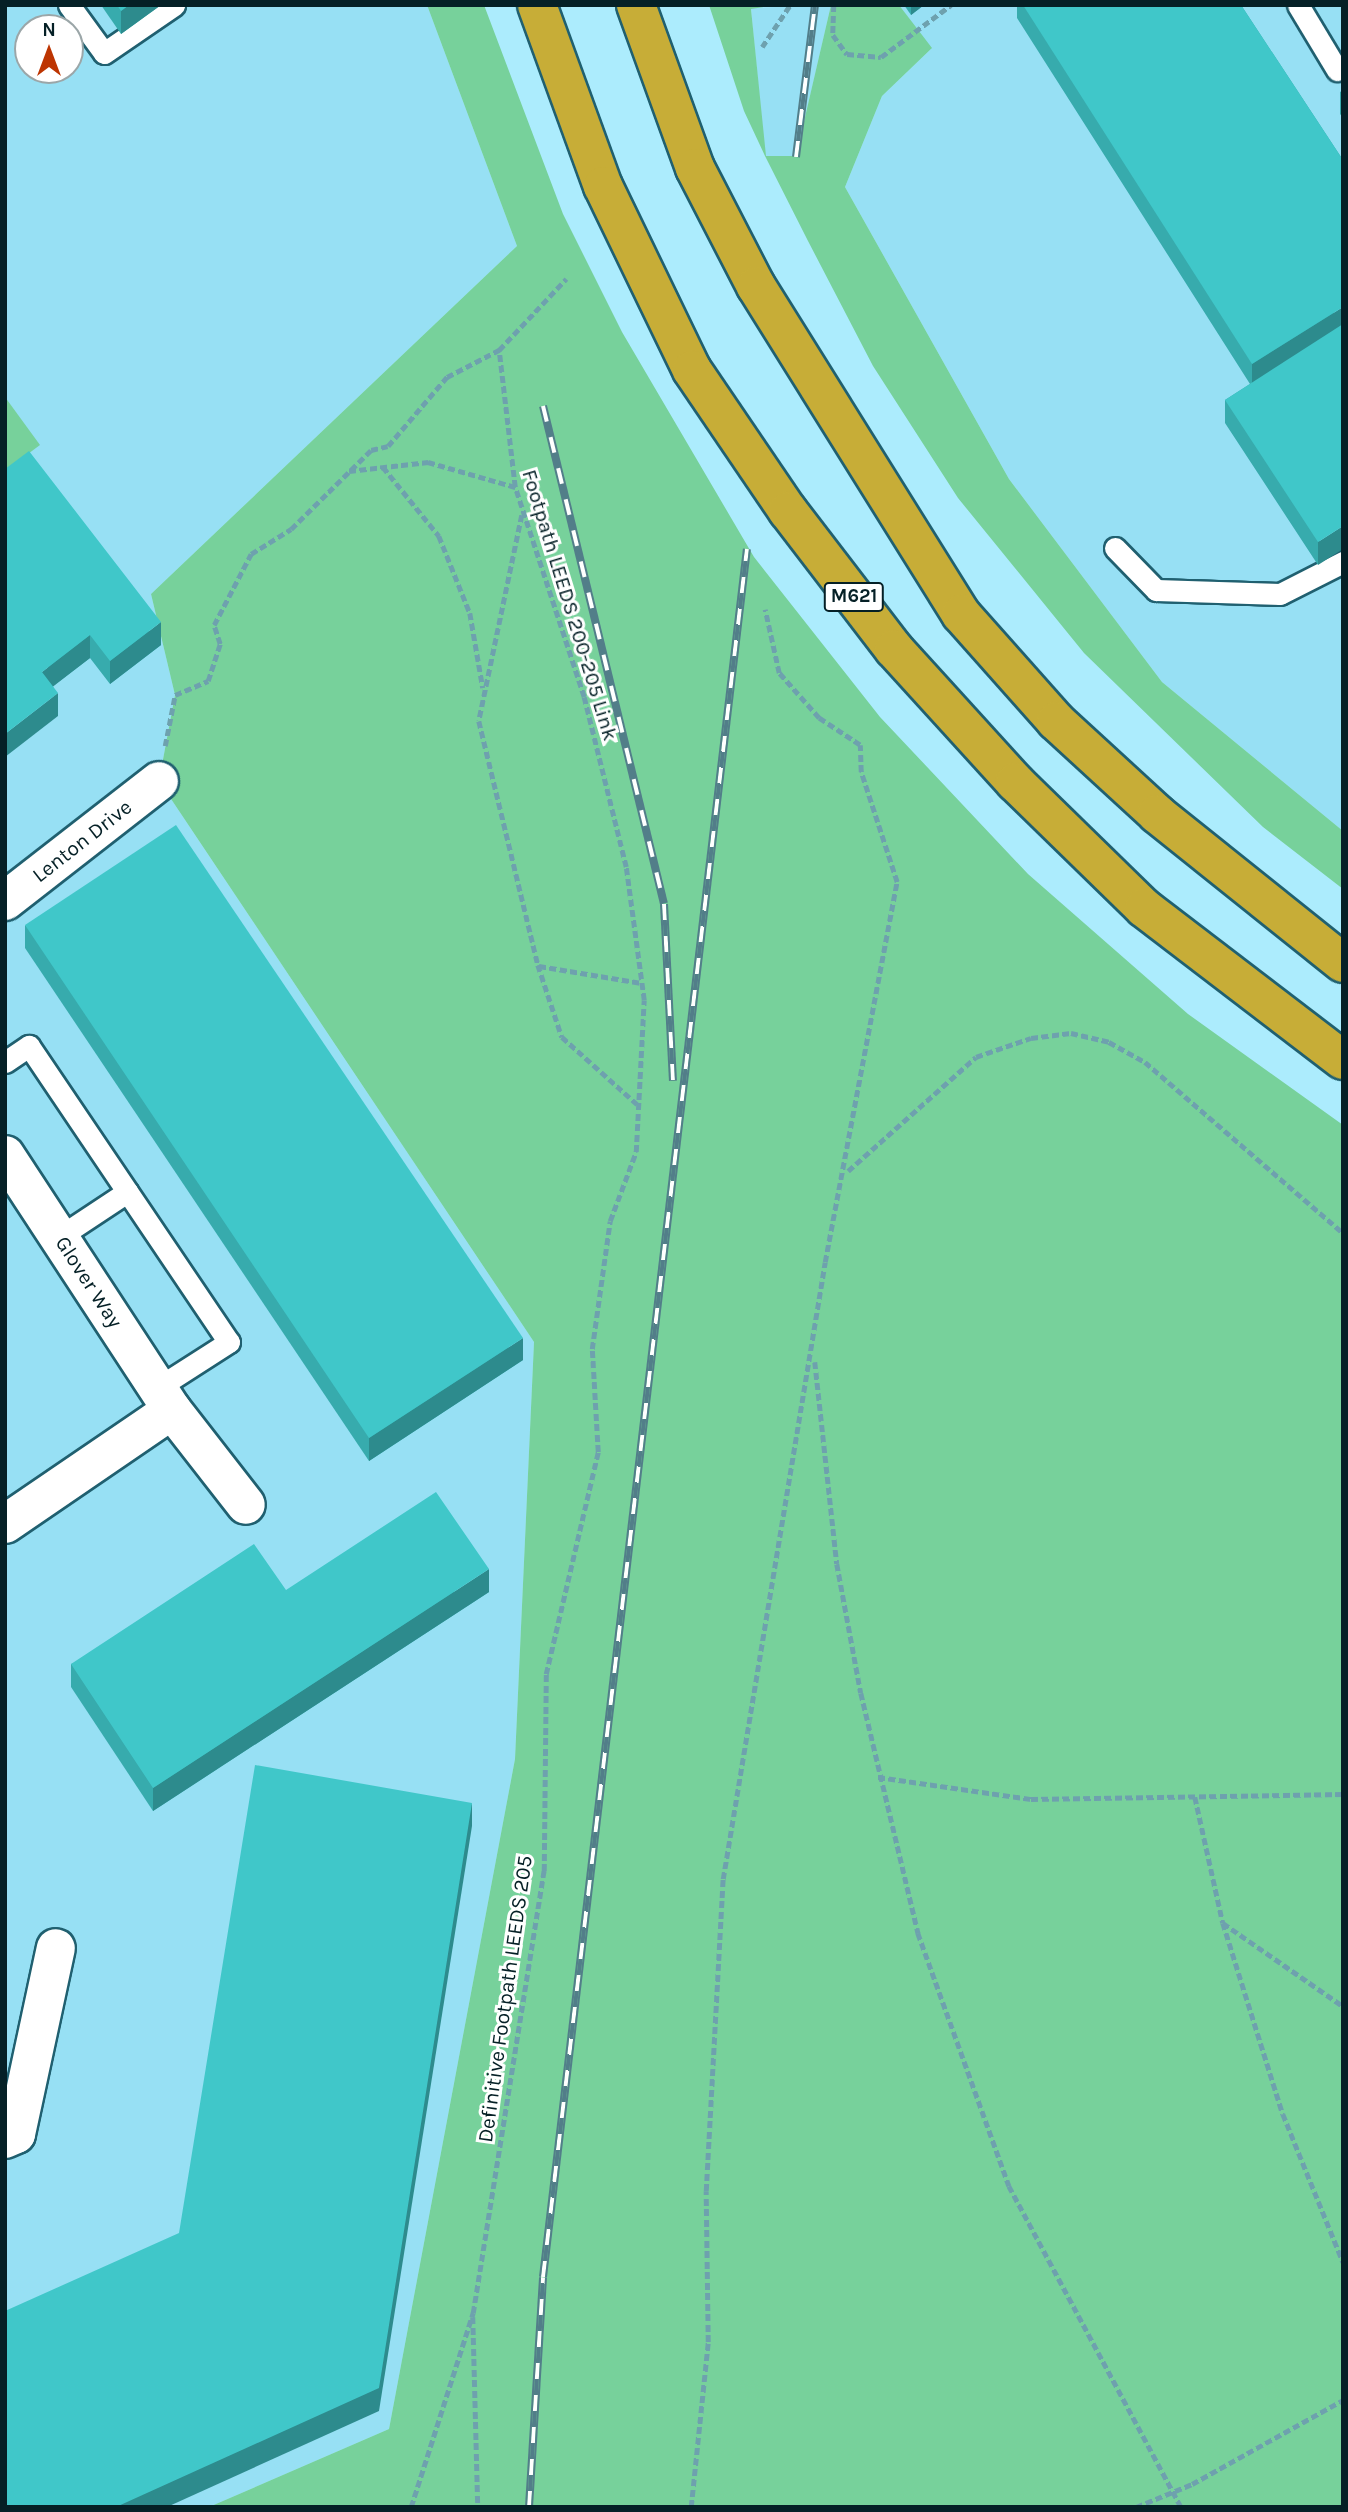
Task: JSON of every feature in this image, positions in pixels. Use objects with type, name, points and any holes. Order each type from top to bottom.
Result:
[{"type":"highway","name":"M621","points":[[537,5],[603,186],[692,370],[885,639],[1015,782],[1144,908],[1343,1060]]},
{"type":"highway","points":[[636,5],[695,168],[756,286],[961,614],[1056,721],[1147,804],[1343,963]]},
{"type":"street","name":"Lenton Drive","points":[[5,901],[159,781]]},
{"type":"street","name":"Glover Way","points":[[5,1155],[165,1399],[246,1505]]},
{"type":"street","points":[[5,1524],[165,1399]]},
{"type":"street","points":[[5,2139],[16,2134],[56,1948]]},
{"type":"lane","points":[[69,5],[104,53],[174,5]]},
{"type":"lane","points":[[1298,5],[1337,70]]},
{"type":"lane","points":[[1115,548],[1156,590],[1280,594],[1343,562]]},
{"type":"lane","points":[[5,1062],[29,1046],[229,1342],[165,1399]]},
{"type":"lane","points":[[59,1237],[127,1192]]},
{"type":"path","points":[[762,47],[790,5]]},
{"type":"path","points":[[834,5],[833,36],[847,54],[881,57],[951,5]]},
{"type":"path","points":[[159,781],[175,695],[208,681],[220,644],[214,625],[251,554],[291,529],[371,450],[388,446],[447,377],[499,350],[566,279]]},
{"type":"path","name":"Footpath LEEDS 200-205 Link","points":[[499,350],[514,487],[584,697],[626,867]]},
{"type":"path","points":[[349,471],[428,462],[514,487]]},
{"type":"path","points":[[383,467],[439,536],[470,613],[484,693]]},
{"type":"path","points":[[523,513],[479,721],[538,965],[562,1037],[638,1105]]},
{"type":"path","points":[[691,2507],[708,2342],[706,2190],[723,1879],[814,1356],[825,1262],[846,1173],[897,883],[861,772],[860,745],[819,718],[779,673],[765,611]]},
{"type":"path","name":"Definitive Footpath LEEDS 205","points":[[411,2507],[473,2313],[544,1871],[546,1674],[598,1452],[592,1349],[610,1221],[636,1152],[642,984],[626,867]]},
{"type":"path","points":[[538,965],[642,984]]},
{"type":"path","points":[[846,1173],[976,1057],[1031,1038],[1071,1033],[1109,1042],[1145,1062],[1343,1233]]},
{"type":"path","points":[[814,1356],[837,1564],[878,1777],[918,1933],[1009,2186],[1181,2507]]},
{"type":"path","points":[[878,1777],[1031,1799],[1343,1794]]},
{"type":"path","points":[[1195,1797],[1223,1923],[1283,2114],[1343,2262]]},
{"type":"path","points":[[1223,1923],[1343,2006]]},
{"type":"path","points":[[473,2313],[478,2507]]},
{"type":"path","points":[[1136,2507],[1172,2492],[1343,2400]]},
{"type":"shaded area","points":[[5,5],[427,5],[517,246],[151,594],[175,695],[159,781],[534,1342],[515,1759],[389,2429],[209,2507],[5,2507]]},
{"type":"shaded area","points":[[831,5],[796,157],[765,156],[751,8]]},
{"type":"shaded area","points":[[899,5],[1343,5],[1343,831],[1162,682],[1009,479],[845,187],[882,96],[931,49]]},
{"type":"green space","points":[[427,5],[484,5],[563,214],[622,332],[754,557],[880,717],[1028,874],[1188,1014],[1343,1125],[1343,2507],[209,2507],[389,2429],[515,1759],[534,1342],[159,781],[175,695],[151,594],[517,246]]},
{"type":"green space","points":[[709,5],[776,5],[751,9],[766,156],[796,156],[831,5],[899,5],[932,48],[882,96],[845,187],[1009,479],[1162,682],[1343,831],[1343,889],[1263,827],[1084,653],[958,498],[873,366],[765,156],[744,111]]},
{"type":"green space","points":[[5,397],[40,445],[5,471]]},
{"type":"building","points":[[117,5],[129,5],[121,11]]},
{"type":"building","points":[[1023,5],[1241,5],[1343,160],[1343,307],[1252,364]]},
{"type":"building","points":[[1343,324],[1343,526],[1318,542],[1225,400]]},
{"type":"building","points":[[29,451],[161,622],[110,661],[90,635],[42,672],[58,693],[5,734],[5,469]]},
{"type":"building","points":[[176,825],[523,1338],[369,1438],[25,925]]},
{"type":"building","points":[[436,1492],[489,1569],[153,1788],[71,1664],[254,1544],[286,1590]]},
{"type":"building","points":[[255,1765],[472,1803],[379,2388],[116,2507],[5,2507],[5,2311],[179,2233]]},
{"type":"railway","points":[[796,157],[815,5]]},
{"type":"railway","points":[[543,406],[664,904],[673,1081]]},
{"type":"railway","points":[[529,2507],[543,2277],[747,549]]}]
